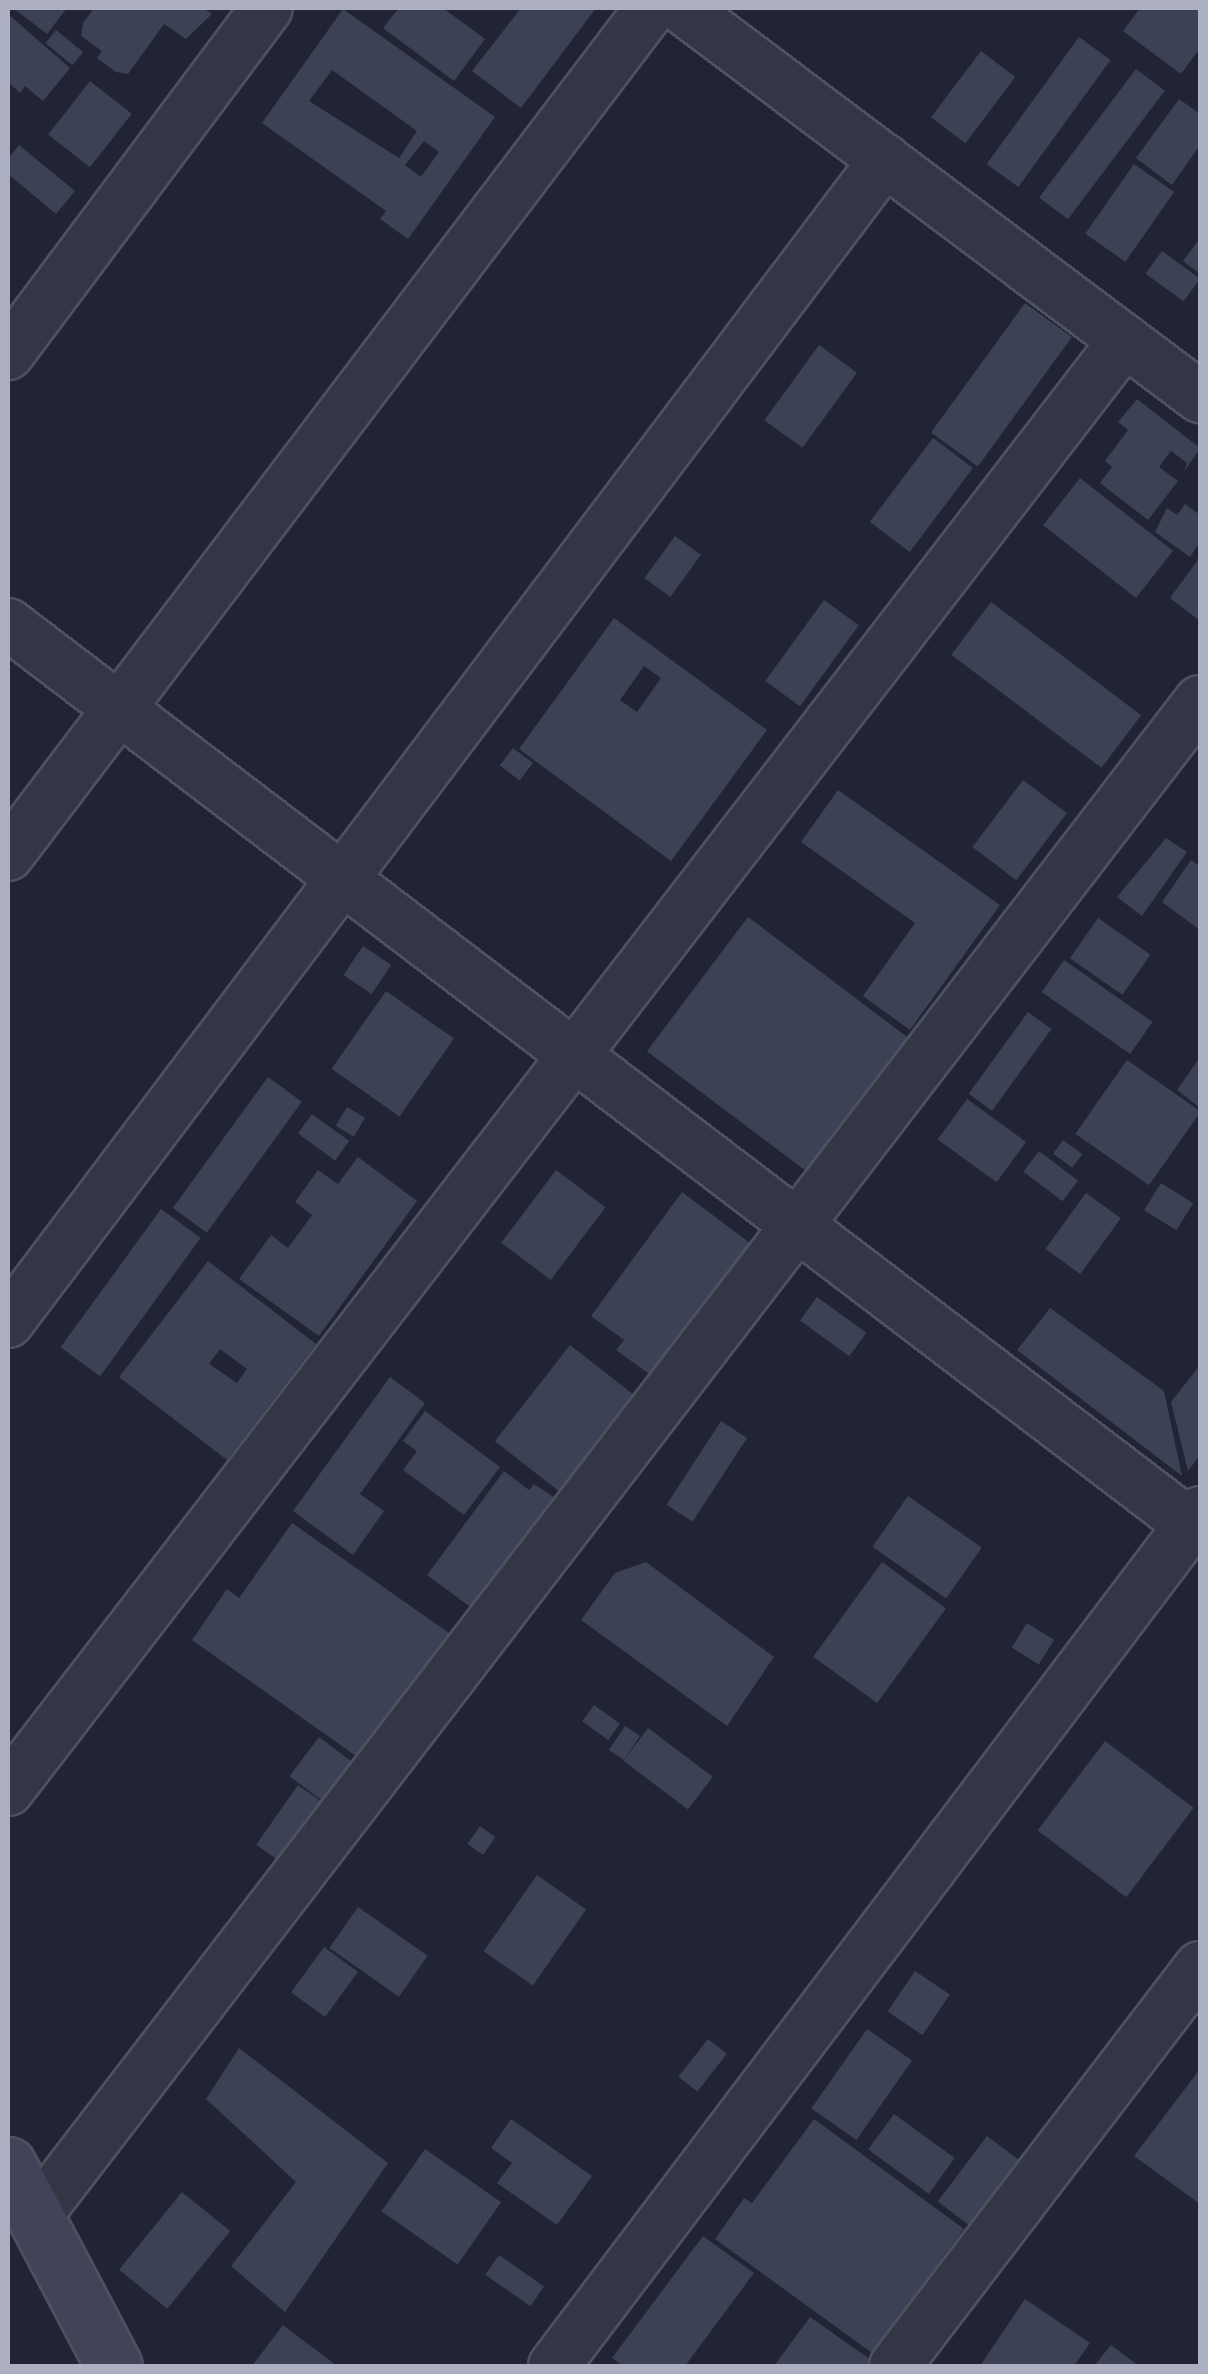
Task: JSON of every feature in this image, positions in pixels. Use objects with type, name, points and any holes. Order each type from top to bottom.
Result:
[{"type":"main road","points":[[8,2165],[114,2366]]},
{"type":"street","points":[[8,354],[267,8]]},
{"type":"street","points":[[8,855],[651,8]]},
{"type":"street","points":[[682,8],[1200,397]]},
{"type":"street","points":[[8,1322],[885,160]]},
{"type":"street","points":[[8,1790],[1125,340]]},
{"type":"street","points":[[8,624],[1197,1523],[554,2366]]},
{"type":"street","points":[[35,2216],[1200,700]]},
{"type":"street","points":[[895,2366],[1200,1968]]},
{"type":"building","points":[[13,8],[67,8],[47,34]]},
{"type":"building","points":[[94,8],[203,8],[212,14],[186,39],[164,24],[128,74],[116,72],[97,58],[102,51],[81,36],[83,23]]},
{"type":"building","points":[[399,8],[443,8],[485,39],[454,81],[383,28]]},
{"type":"building","points":[[521,8],[596,8],[521,108],[472,71]]},
{"type":"building","points":[[1140,8],[1200,8],[1200,48],[1181,74],[1123,31]]},
{"type":"building","points":[[343,9],[495,117],[408,239],[380,219],[386,211],[262,123]],"holes":[[[332,70],[417,131],[399,158],[309,101]],[[424,141],[439,152],[421,177],[405,165]]]},
{"type":"building","points":[[8,14],[70,68],[43,101],[25,86],[20,93],[8,82]]},
{"type":"building","points":[[56,30],[83,52],[73,65],[45,43]]},
{"type":"building","points":[[1079,37],[1111,60],[1018,187],[987,164]]},
{"type":"building","points":[[981,51],[1015,77],[965,143],[931,117]]},
{"type":"building","points":[[1136,69],[1165,91],[1068,219],[1039,198]]},
{"type":"building","points":[[90,81],[132,114],[90,167],[48,135]]},
{"type":"building","points":[[1179,99],[1200,114],[1200,145],[1172,185],[1136,158]]},
{"type":"building","points":[[19,145],[75,191],[56,214],[8,174],[8,159]]},
{"type":"building","points":[[1134,164],[1174,192],[1125,262],[1085,234]]},
{"type":"building","points":[[1200,238],[1200,274],[1183,261]]},
{"type":"building","points":[[1162,251],[1200,279],[1184,301],[1146,274]]},
{"type":"building","points":[[1025,303],[1072,337],[978,467],[931,432]]},
{"type":"building","points":[[819,345],[857,373],[802,448],[764,420]]},
{"type":"building","points":[[1137,399],[1200,448],[1184,472],[1187,463],[1171,451],[1159,467],[1178,481],[1148,520],[1100,483],[1112,467],[1105,461],[1128,430],[1118,422]]},
{"type":"building","points":[[933,438],[973,468],[910,552],[870,522]]},
{"type":"building","points":[[1080,478],[1173,551],[1136,598],[1043,525]]},
{"type":"building","points":[[1185,504],[1200,515],[1200,542],[1190,557],[1155,532],[1167,508],[1177,515]]},
{"type":"building","points":[[675,536],[701,555],[670,597],[644,578]]},
{"type":"building","points":[[1200,557],[1200,621],[1170,598]]},
{"type":"building","points":[[824,600],[859,625],[800,706],[765,681]]},
{"type":"building","points":[[991,602],[1141,715],[1101,768],[951,655]]},
{"type":"building","points":[[614,618],[767,730],[671,861],[519,749]],"holes":[[[644,666],[661,678],[637,712],[620,700]]]},
{"type":"building","points":[[513,748],[533,763],[520,781],[500,766]]},
{"type":"building","points":[[1023,780],[1067,813],[1016,880],[972,847]]},
{"type":"building","points":[[838,790],[1000,905],[910,1030],[863,996],[915,923],[801,842]]},
{"type":"building","points":[[1166,838],[1187,852],[1142,916],[1117,897]]},
{"type":"building","points":[[1191,860],[1200,866],[1200,930],[1162,902]]},
{"type":"building","points":[[748,917],[910,1039],[809,1173],[647,1051]]},
{"type":"building","points":[[1098,918],[1150,955],[1122,995],[1070,958]]},
{"type":"building","points":[[363,946],[391,965],[372,994],[343,975]]},
{"type":"building","points":[[1064,960],[1152,1022],[1130,1054],[1042,992]]},
{"type":"building","points":[[386,991],[454,1039],[399,1116],[332,1069]]},
{"type":"building","points":[[1028,1012],[1051,1029],[992,1111],[969,1094]]},
{"type":"building","points":[[1200,1057],[1200,1108],[1177,1090]]},
{"type":"building","points":[[1127,1060],[1200,1111],[1149,1185],[1075,1134]]},
{"type":"building","points":[[268,1077],[302,1102],[207,1233],[173,1208]]},
{"type":"building","points":[[967,1099],[1026,1142],[997,1182],[938,1139]]},
{"type":"building","points":[[347,1107],[365,1118],[354,1137],[336,1126]]},
{"type":"building","points":[[312,1114],[349,1141],[335,1160],[298,1133]]},
{"type":"building","points":[[1063,1140],[1082,1154],[1072,1168],[1053,1154]]},
{"type":"building","points":[[1039,1151],[1078,1180],[1062,1201],[1023,1172]]},
{"type":"building","points":[[358,1157],[417,1201],[319,1336],[239,1279],[271,1235],[288,1248],[312,1215],[295,1202],[318,1170],[338,1184]]},
{"type":"building","points":[[556,1170],[606,1207],[551,1280],[501,1243]]},
{"type":"building","points":[[1161,1183],[1193,1203],[1176,1230],[1144,1210]]},
{"type":"building","points":[[682,1192],[750,1243],[652,1376],[616,1350],[624,1340],[591,1316]]},
{"type":"building","points":[[1086,1193],[1121,1218],[1080,1274],[1045,1249]]},
{"type":"building","points":[[161,1209],[201,1238],[100,1376],[60,1347]]},
{"type":"building","points":[[208,1261],[316,1344],[227,1460],[119,1377]],"holes":[[[220,1349],[247,1369],[237,1383],[209,1364]]]},
{"type":"building","points":[[817,1297],[866,1333],[849,1356],[800,1320]]},
{"type":"building","points":[[1050,1308],[1164,1391],[1182,1476],[1017,1350]]},
{"type":"building","points":[[570,1345],[635,1396],[560,1492],[495,1441]]},
{"type":"building","points":[[1200,1365],[1200,1455],[1188,1471],[1171,1402]]},
{"type":"building","points":[[390,1377],[425,1403],[360,1494],[384,1511],[353,1555],[293,1511]]},
{"type":"building","points":[[425,1411],[500,1467],[464,1515],[403,1470],[417,1451],[403,1441]]},
{"type":"building","points":[[721,1421],[747,1438],[693,1522],[667,1505]]},
{"type":"building","points":[[504,1471],[529,1490],[534,1484],[555,1498],[473,1609],[427,1575]]},
{"type":"building","points":[[908,1496],[982,1548],[946,1598],[872,1547]]},
{"type":"building","points":[[292,1523],[452,1635],[363,1761],[192,1640],[227,1589],[239,1598]]},
{"type":"building","points":[[646,1562],[774,1657],[727,1726],[581,1620],[615,1573]]},
{"type":"building","points":[[882,1562],[946,1608],[877,1703],[813,1657]]},
{"type":"building","points":[[1027,1623],[1054,1640],[1039,1665],[1012,1648]]},
{"type":"building","points":[[594,1705],[620,1724],[608,1740],[582,1721]]},
{"type":"building","points":[[625,1726],[640,1736],[624,1760],[609,1750]]},
{"type":"building","points":[[648,1728],[713,1777],[688,1809],[623,1761]]},
{"type":"building","points":[[319,1737],[356,1765],[326,1804],[290,1776]]},
{"type":"building","points":[[1105,1741],[1194,1808],[1126,1897],[1038,1830]]},
{"type":"building","points":[[298,1785],[334,1810],[292,1870],[256,1845]]},
{"type":"building","points":[[480,1826],[496,1837],[483,1855],[467,1844]]},
{"type":"building","points":[[537,1875],[586,1909],[533,1986],[484,1951]]},
{"type":"building","points":[[358,1907],[428,1956],[399,1997],[329,1948]]},
{"type":"building","points":[[324,1947],[358,1972],[325,2017],[291,1992]]},
{"type":"building","points":[[915,1971],[950,1994],[922,2035],[888,2012]]},
{"type":"building","points":[[867,2029],[912,2061],[856,2140],[811,2108]]},
{"type":"building","points":[[708,2039],[727,2054],[697,2092],[678,2077]]},
{"type":"building","points":[[239,2048],[388,2163],[285,2312],[231,2266],[296,2182],[206,2099]]},
{"type":"building","points":[[1200,2069],[1200,2204],[1134,2156]]},
{"type":"building","points":[[894,2114],[955,2158],[929,2194],[868,2150]]},
{"type":"building","points":[[511,2119],[592,2176],[557,2225],[497,2183],[512,2163],[491,2148]]},
{"type":"building","points":[[814,2119],[964,2229],[872,2353],[715,2239],[744,2198],[752,2203]]},
{"type":"building","points":[[987,2136],[1020,2161],[970,2226],[938,2201]]},
{"type":"building","points":[[425,2149],[501,2202],[458,2265],[381,2211]]},
{"type":"building","points":[[182,2192],[230,2231],[167,2309],[119,2270]]},
{"type":"building","points":[[703,2236],[754,2273],[685,2366],[623,2366],[612,2358]]},
{"type":"building","points":[[499,2255],[544,2287],[530,2306],[485,2275]]},
{"type":"building","points":[[1025,2299],[1090,2343],[1074,2366],[980,2366]]},
{"type":"building","points":[[810,2317],[874,2362],[870,2366],[774,2366]]},
{"type":"building","points":[[283,2325],[337,2366],[252,2366]]},
{"type":"building","points":[[1111,2345],[1139,2366],[1094,2366]]}]
